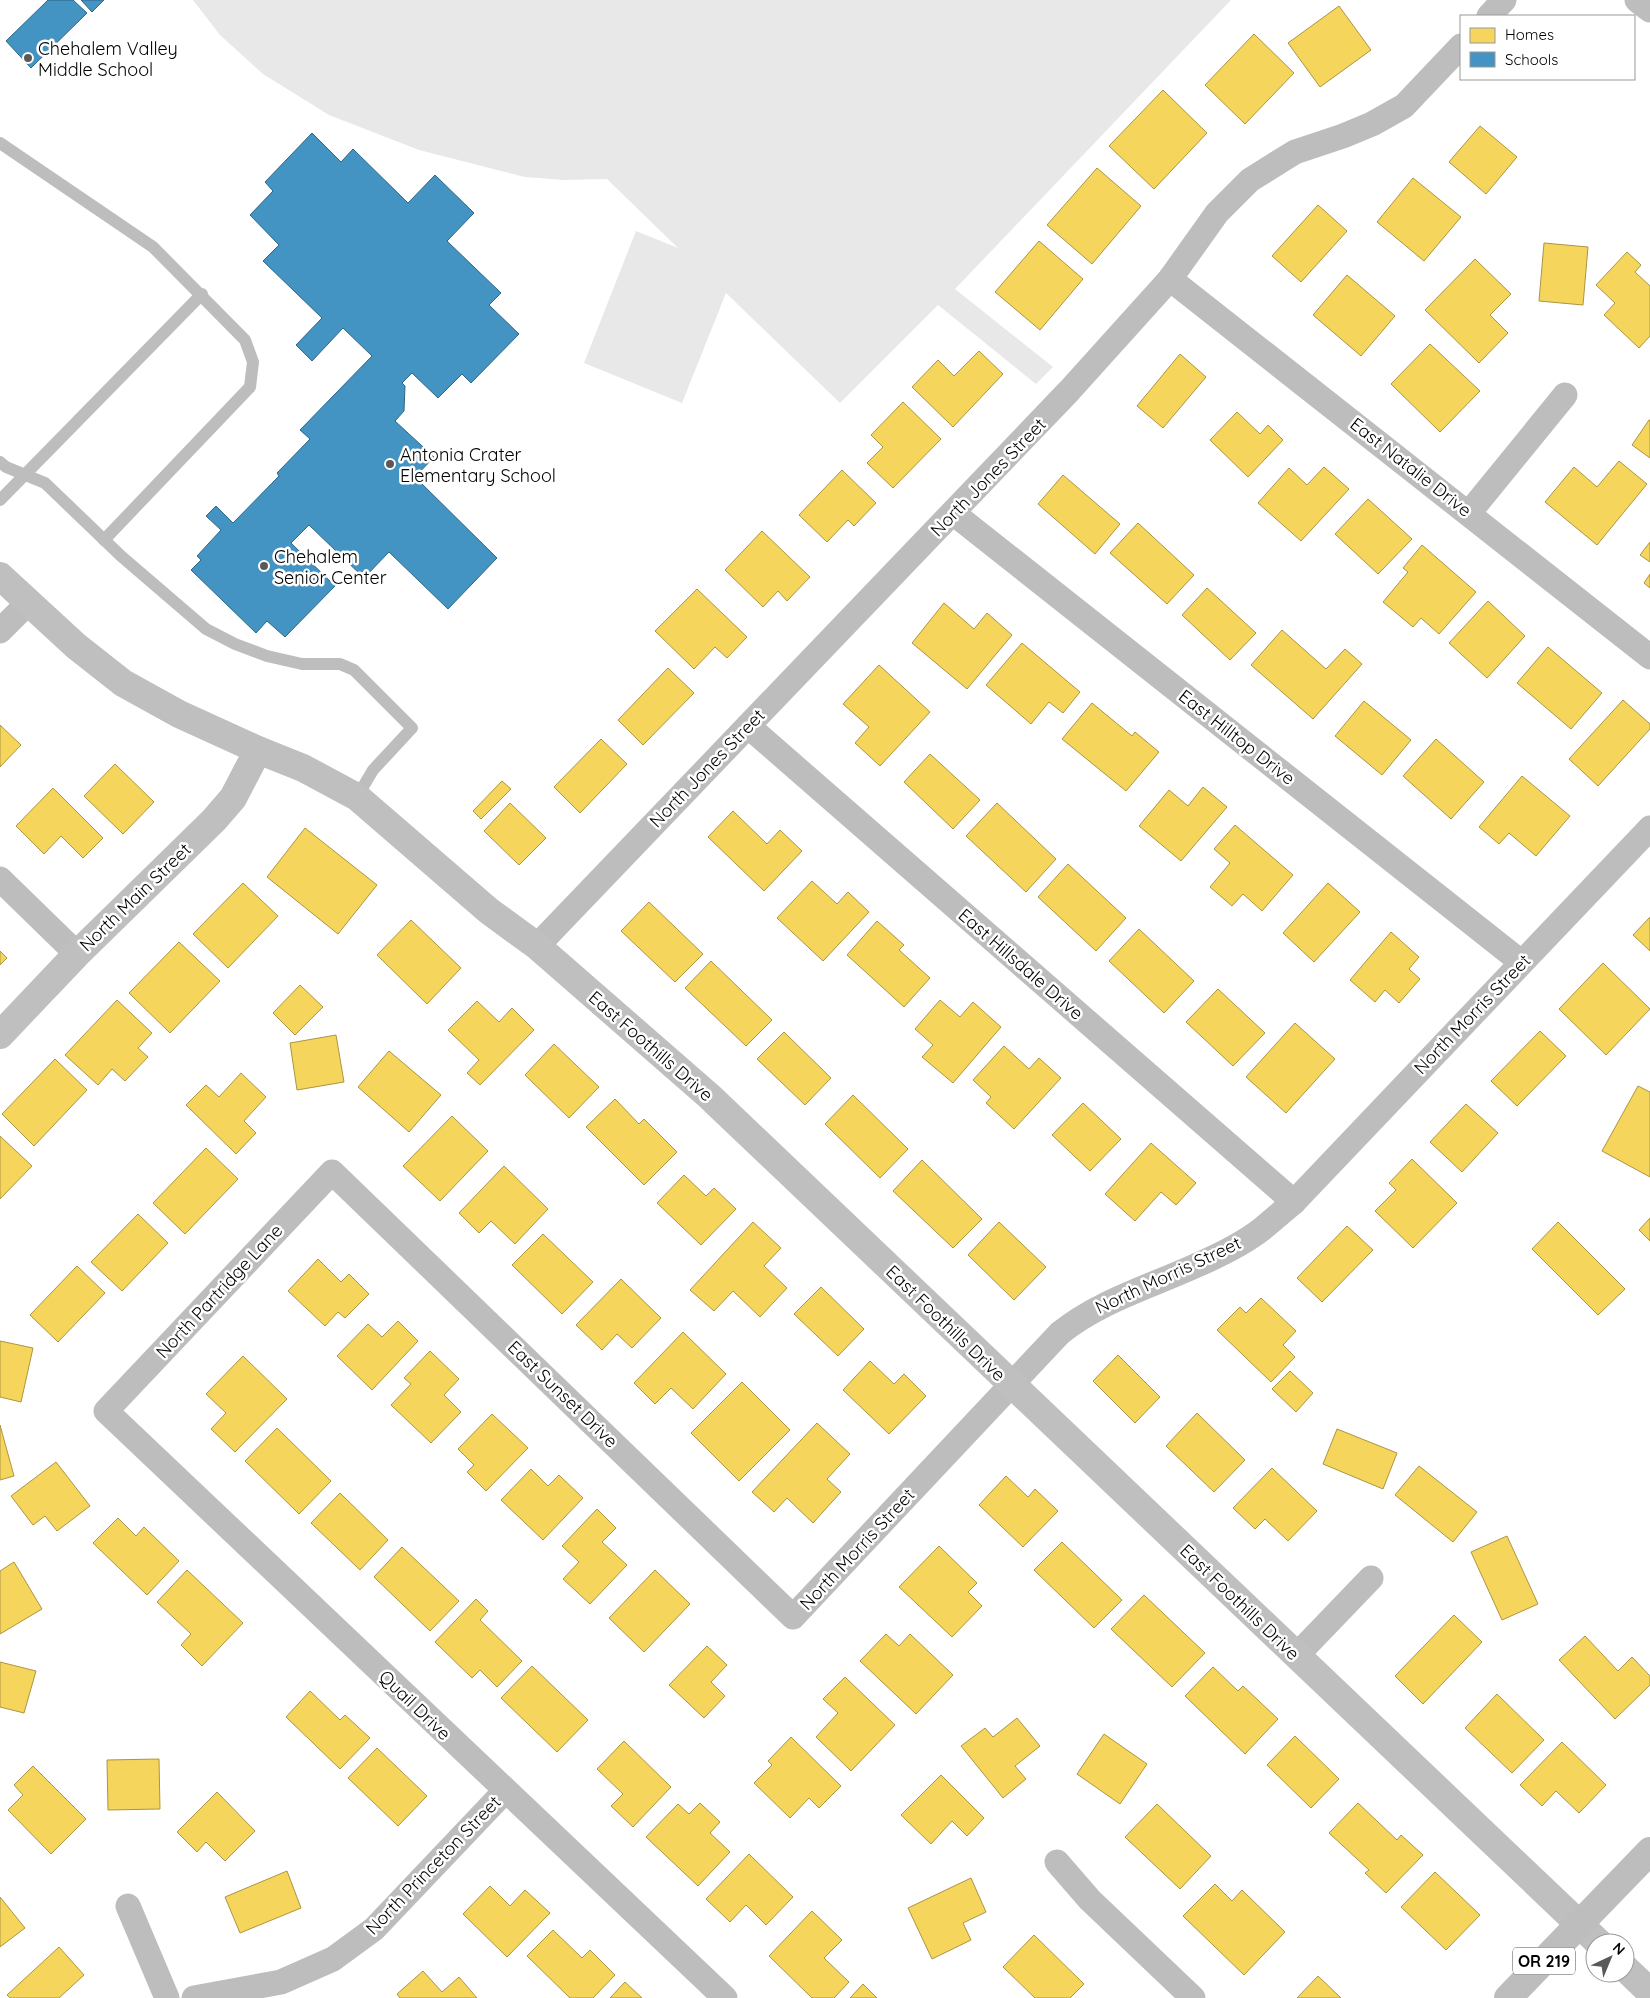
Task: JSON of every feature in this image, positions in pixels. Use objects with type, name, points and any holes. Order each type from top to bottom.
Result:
[{"type":"main road","name":"OR 219","points":[[1508,1998],[1650,1851]]},
{"type":"street","points":[[1490,15],[1504,0]]},
{"type":"street","points":[[1637,0],[1650,10]]},
{"type":"street","name":"North Jones Street","points":[[537,946],[1069,391],[1170,279],[1218,213],[1250,180],[1295,152],[1365,127],[1404,106],[1460,47]]},
{"type":"street","name":"East Natalie Drive","points":[[1170,279],[1650,657]]},
{"type":"street","points":[[1469,513],[1566,395]]},
{"type":"street","name":"East Hilltop Drive","points":[[953,513],[1521,962]]},
{"type":"street","name":"East Foothills Drive","points":[[0,576],[76,646],[123,683],[178,714],[303,768],[357,797],[489,911],[537,946],[709,1096],[1588,1933]]},
{"type":"street","points":[[0,632],[28,603]]},
{"type":"street","name":"East Hillsdale Drive","points":[[748,726],[1294,1202]]},
{"type":"street","name":"North Main Street","points":[[0,1035],[77,954],[214,820],[233,798],[258,750]]},
{"type":"street","name":"North Morris Street","points":[[793,1617],[1060,1333],[1080,1317],[1112,1300],[1196,1266],[1230,1248],[1261,1230],[1294,1202],[1650,828]]},
{"type":"street","points":[[0,879],[77,954]]},
{"type":"street","name":"North Partridge Lane","points":[[106,1411],[332,1172]]},
{"type":"street","name":"East Sunset Drive","points":[[332,1172],[793,1617]]},
{"type":"street","name":"Quail Drive","points":[[106,1411],[725,1998]]},
{"type":"street","points":[[1296,1656],[1371,1578]]},
{"type":"street","name":"North Princeton Street","points":[[194,1998],[281,1982],[333,1959],[374,1929],[505,1791]]},
{"type":"street","points":[[1058,1862],[1090,1900],[1194,1998]]},
{"type":"street","points":[[128,1906],[167,1998]]},
{"type":"street","points":[[1635,1978],[1650,1992]]},
{"type":"lane","points":[[0,143],[154,247],[245,340],[253,362],[250,387],[104,540]]},
{"type":"lane","points":[[0,500],[202,294]]},
{"type":"lane","points":[[0,462],[6,467],[45,482],[104,540],[206,629],[235,644],[267,656],[302,664],[340,664],[354,670],[412,728],[374,770],[357,797]]},
{"type":"shaded area","points":[[193,0],[1231,0],[955,289],[1053,367],[1036,384],[938,305],[840,403],[726,293],[682,403],[584,363],[636,231],[678,248],[607,179],[564,180],[525,177],[419,150],[329,115],[263,74],[220,35]]},
{"type":"building: Homes","points":[[1339,6],[1371,50],[1320,87],[1288,43]]},
{"type":"building: Homes","points":[[1254,34],[1294,73],[1245,124],[1205,85]]},
{"type":"building: Homes","points":[[1163,90],[1207,133],[1154,189],[1109,146]]},
{"type":"building: Homes","points":[[1480,126],[1517,157],[1486,194],[1449,162]]},
{"type":"building: Homes","points":[[1097,168],[1141,206],[1092,264],[1047,225]]},
{"type":"building: Homes","points":[[1413,178],[1461,217],[1424,261],[1377,222]]},
{"type":"building: Homes","points":[[1318,205],[1347,231],[1301,282],[1272,256]]},
{"type":"building: Homes","points":[[1039,241],[1083,279],[1040,330],[995,292]]},
{"type":"building: Homes","points":[[1544,243],[1588,247],[1583,305],[1539,301]]},
{"type":"building: Homes","points":[[1627,252],[1641,265],[1635,272],[1650,286],[1650,336],[1639,348],[1604,315],[1615,303],[1596,285]]},
{"type":"building: Homes","points":[[1475,259],[1511,294],[1490,315],[1508,333],[1479,363],[1425,310]]},
{"type":"building: Homes","points":[[1347,275],[1395,316],[1361,356],[1313,315]]},
{"type":"building: Homes","points":[[1430,344],[1480,391],[1440,432],[1391,384]]},
{"type":"building: Homes","points":[[979,351],[1003,374],[953,427],[912,387],[938,360],[954,376]]},
{"type":"building: Homes","points":[[1180,354],[1206,377],[1163,428],[1137,406]]},
{"type":"building: Homes","points":[[903,402],[941,439],[893,488],[867,463],[883,447],[871,435]]},
{"type":"building: Homes","points":[[1237,412],[1260,434],[1268,425],[1283,440],[1248,477],[1210,440]]},
{"type":"building: Homes","points":[[1650,420],[1650,458],[1632,445]]},
{"type":"building: Homes","points":[[1619,461],[1647,484],[1597,545],[1545,502],[1574,467],[1597,487]]},
{"type":"building: Homes","points":[[1324,467],[1349,489],[1301,541],[1258,503],[1289,468],[1307,485]]},
{"type":"building: Homes","points":[[842,470],[876,503],[854,526],[848,520],[827,542],[799,515]]},
{"type":"building: Homes","points":[[1063,475],[1120,524],[1095,554],[1038,504]]},
{"type":"building: Homes","points":[[1368,499],[1412,539],[1378,574],[1335,534]]},
{"type":"building: Homes","points":[[1138,523],[1194,575],[1167,604],[1110,553]]},
{"type":"building: Homes","points":[[762,531],[810,577],[787,601],[778,591],[763,607],[725,570]]},
{"type":"building: Homes","points":[[1650,542],[1650,562],[1640,555]]},
{"type":"building: Homes","points":[[1422,545],[1476,592],[1439,634],[1421,618],[1413,627],[1383,602],[1408,572],[1403,568]]},
{"type":"building: Homes","points":[[1650,574],[1650,588],[1644,583]]},
{"type":"building: Homes","points":[[1207,588],[1256,633],[1230,660],[1182,615]]},
{"type":"building: Homes","points":[[697,589],[747,637],[727,658],[715,647],[694,669],[655,631]]},
{"type":"building: Homes","points":[[1488,601],[1525,636],[1487,678],[1449,643]]},
{"type":"building: Homes","points":[[944,603],[974,629],[987,613],[1012,635],[967,689],[912,643]]},
{"type":"building: Homes","points":[[1282,630],[1326,669],[1345,649],[1362,664],[1313,719],[1251,665]]},
{"type":"building: Homes","points":[[1022,643],[1080,692],[1063,713],[1049,702],[1031,724],[986,685]]},
{"type":"building: Homes","points":[[1548,647],[1602,693],[1571,729],[1517,683]]},
{"type":"building: Homes","points":[[879,665],[930,712],[880,766],[855,743],[869,727],[843,704]]},
{"type":"building: Homes","points":[[668,668],[694,693],[643,745],[618,720]]},
{"type":"building: Homes","points":[[1623,700],[1650,724],[1650,729],[1598,786],[1569,759]]},
{"type":"building: Homes","points":[[1364,701],[1411,740],[1382,775],[1335,736]]},
{"type":"building: Homes","points":[[1092,703],[1132,736],[1135,732],[1159,752],[1126,791],[1062,739]]},
{"type":"building: Homes","points":[[0,725],[21,745],[0,767]]},
{"type":"building: Homes","points":[[601,739],[627,764],[580,813],[554,787]]},
{"type":"building: Homes","points":[[1436,739],[1484,782],[1451,819],[1403,776]]},
{"type":"building: Homes","points":[[930,754],[980,800],[953,829],[904,782]]},
{"type":"building: Homes","points":[[115,764],[154,802],[123,834],[84,796]]},
{"type":"building: Homes","points":[[1522,776],[1570,816],[1536,856],[1509,833],[1499,844],[1479,827]]},
{"type":"building: Homes","points":[[502,781],[511,789],[481,819],[473,811]]},
{"type":"building: Homes","points":[[1203,787],[1227,807],[1181,861],[1139,826],[1169,790],[1188,806]]},
{"type":"building: Homes","points":[[53,788],[103,838],[83,858],[61,836],[44,854],[16,826]]},
{"type":"building: Homes","points":[[510,803],[546,838],[519,865],[484,831]]},
{"type":"building: Homes","points":[[997,803],[1056,859],[1026,892],[966,836]]},
{"type":"building: Homes","points":[[733,811],[767,844],[780,830],[802,851],[764,891],[708,837]]},
{"type":"building: Homes","points":[[1235,825],[1293,875],[1262,911],[1243,894],[1232,906],[1210,887],[1230,863],[1214,849]]},
{"type":"building: Homes","points":[[305,828],[377,885],[338,934],[267,877]]},
{"type":"building: Homes","points":[[1068,864],[1126,918],[1096,951],[1038,897]]},
{"type":"building: Homes","points":[[812,881],[837,904],[848,892],[869,912],[823,961],[777,918]]},
{"type":"building: Homes","points":[[243,883],[278,916],[228,968],[193,934]]},
{"type":"building: Homes","points":[[1328,883],[1360,912],[1314,962],[1283,933]]},
{"type":"building: Homes","points":[[649,902],[703,954],[675,982],[621,931]]},
{"type":"building: Homes","points":[[1650,917],[1650,951],[1633,935]]},
{"type":"building: Homes","points":[[411,920],[461,968],[427,1004],[377,955]]},
{"type":"building: Homes","points":[[877,921],[904,945],[899,950],[930,978],[904,1007],[847,955]]},
{"type":"building: Homes","points":[[1139,929],[1194,981],[1164,1013],[1109,961]]},
{"type":"building: Homes","points":[[1391,932],[1419,957],[1409,969],[1420,979],[1399,1003],[1385,990],[1375,1002],[1350,980]]},
{"type":"building: Homes","points":[[179,942],[220,981],[170,1033],[129,993]]},
{"type":"building: Homes","points":[[0,951],[7,958],[0,965]]},
{"type":"building: Homes","points":[[711,961],[772,1020],[746,1046],[685,988]]},
{"type":"building: Homes","points":[[1603,963],[1650,1009],[1606,1055],[1559,1009]]},
{"type":"building: Homes","points":[[300,985],[323,1007],[295,1035],[273,1013]]},
{"type":"building: Homes","points":[[1218,989],[1265,1033],[1233,1066],[1186,1022]]},
{"type":"building: Homes","points":[[117,1000],[152,1033],[138,1048],[148,1057],[125,1081],[112,1069],[98,1085],[65,1055]]},
{"type":"building: Homes","points":[[940,1000],[960,1017],[973,1002],[1001,1027],[953,1083],[922,1057],[933,1045],[915,1029]]},
{"type":"building: Homes","points":[[477,1001],[499,1022],[512,1008],[534,1030],[480,1085],[467,1073],[479,1060],[448,1030]]},
{"type":"building: Homes","points":[[1295,1023],[1335,1059],[1286,1113],[1246,1077]]},
{"type":"building: Homes","points":[[1540,1031],[1566,1056],[1517,1106],[1491,1081]]},
{"type":"building: Homes","points":[[784,1032],[831,1078],[805,1105],[757,1059]]},
{"type":"building: Homes","points":[[336,1035],[344,1082],[297,1090],[290,1043]]},
{"type":"building: Homes","points":[[554,1044],[599,1087],[569,1118],[525,1075]]},
{"type":"building: Homes","points":[[1004,1046],[1029,1069],[1039,1058],[1061,1078],[1014,1129],[986,1103],[991,1097],[973,1080]]},
{"type":"building: Homes","points":[[389,1051],[441,1095],[409,1132],[358,1087]]},
{"type":"building: Homes","points":[[55,1059],[87,1090],[34,1146],[2,1114]]},
{"type":"building: Homes","points":[[241,1073],[266,1097],[244,1121],[256,1133],[236,1154],[186,1105],[206,1085],[219,1097]]},
{"type":"building: Homes","points":[[1638,1086],[1650,1092],[1650,1177],[1602,1151]]},
{"type":"building: Homes","points":[[853,1095],[908,1149],[880,1178],[825,1124]]},
{"type":"building: Homes","points":[[615,1099],[639,1124],[644,1119],[677,1152],[644,1185],[586,1127]]},
{"type":"building: Homes","points":[[1083,1103],[1121,1139],[1090,1171],[1052,1135]]},
{"type":"building: Homes","points":[[1466,1104],[1498,1133],[1462,1172],[1430,1142]]},
{"type":"building: Homes","points":[[452,1116],[488,1151],[440,1201],[403,1166]]},
{"type":"building: Homes","points":[[0,1136],[32,1166],[0,1199]]},
{"type":"building: Homes","points":[[1151,1143],[1196,1183],[1176,1205],[1161,1192],[1135,1221],[1105,1194]]},
{"type":"building: Homes","points":[[206,1148],[238,1179],[185,1234],[153,1203]]},
{"type":"building: Homes","points":[[1412,1159],[1457,1203],[1413,1248],[1375,1211],[1396,1190],[1389,1183]]},
{"type":"building: Homes","points":[[922,1160],[982,1219],[953,1248],[893,1191]]},
{"type":"building: Homes","points":[[504,1166],[548,1209],[515,1244],[491,1221],[479,1233],[459,1213]]},
{"type":"building: Homes","points":[[684,1175],[706,1196],[714,1188],[736,1209],[701,1245],[657,1203]]},
{"type":"building: Homes","points":[[138,1214],[168,1243],[122,1291],[91,1262]]},
{"type":"building: Homes","points":[[1650,1218],[1650,1241],[1639,1230]]},
{"type":"building: Homes","points":[[753,1222],[781,1248],[764,1266],[787,1288],[760,1317],[733,1291],[714,1311],[690,1290]]},
{"type":"building: Homes","points":[[999,1222],[1046,1267],[1014,1300],[968,1255]]},
{"type":"building: Homes","points":[[1558,1222],[1625,1289],[1598,1315],[1532,1249]]},
{"type":"building: Homes","points":[[1347,1226],[1373,1250],[1322,1302],[1297,1278]]},
{"type":"building: Homes","points":[[543,1234],[593,1282],[562,1314],[512,1265]]},
{"type":"building: Homes","points":[[318,1259],[341,1282],[349,1274],[369,1294],[345,1318],[338,1312],[325,1326],[288,1291]]},
{"type":"building: Homes","points":[[77,1266],[105,1293],[58,1342],[30,1315]]},
{"type":"building: Homes","points":[[621,1279],[661,1318],[632,1348],[617,1334],[602,1350],[576,1325]]},
{"type":"building: Homes","points":[[821,1287],[864,1329],[838,1356],[794,1314]]},
{"type":"building: Homes","points":[[1261,1298],[1296,1331],[1283,1345],[1295,1357],[1271,1382],[1217,1330],[1240,1307],[1246,1313]]},
{"type":"building: Homes","points":[[398,1321],[418,1341],[372,1390],[337,1356],[368,1324],[382,1337]]},
{"type":"building: Homes","points":[[683,1332],[726,1374],[693,1409],[671,1388],[655,1404],[634,1383]]},
{"type":"building: Homes","points":[[0,1341],[33,1348],[21,1402],[0,1397]]},
{"type":"building: Homes","points":[[430,1351],[459,1379],[444,1395],[461,1412],[431,1443],[391,1405],[411,1384],[404,1378]]},
{"type":"building: Homes","points":[[1118,1355],[1160,1397],[1135,1423],[1093,1381]]},
{"type":"building: Homes","points":[[243,1356],[287,1399],[235,1452],[211,1429],[226,1413],[206,1394]]},
{"type":"building: Homes","points":[[870,1361],[894,1384],[904,1374],[926,1396],[889,1434],[843,1390]]},
{"type":"building: Homes","points":[[1290,1371],[1313,1393],[1296,1412],[1272,1389]]},
{"type":"building: Homes","points":[[742,1382],[790,1430],[739,1481],[691,1433]]},
{"type":"building: Homes","points":[[1197,1413],[1245,1460],[1214,1492],[1166,1446]]},
{"type":"building: Homes","points":[[492,1414],[528,1448],[486,1491],[467,1472],[474,1465],[458,1449]]},
{"type":"building: Homes","points":[[817,1423],[850,1454],[827,1479],[841,1492],[813,1523],[787,1498],[774,1512],[752,1492]]},
{"type":"building: Homes","points":[[0,1425],[14,1476],[0,1480]]},
{"type":"building: Homes","points":[[277,1428],[331,1481],[299,1514],[245,1461]]},
{"type":"building: Homes","points":[[1337,1429],[1397,1453],[1383,1489],[1323,1464]]},
{"type":"building: Homes","points":[[56,1462],[90,1506],[57,1531],[45,1516],[33,1525],[11,1496]]},
{"type":"building: Homes","points":[[1419,1466],[1477,1512],[1453,1542],[1395,1495]]},
{"type":"building: Homes","points":[[1272,1468],[1317,1511],[1288,1541],[1265,1519],[1255,1529],[1233,1508]]},
{"type":"building: Homes","points":[[531,1469],[548,1486],[559,1475],[583,1498],[543,1540],[501,1500]]},
{"type":"building: Homes","points":[[1006,1476],[1028,1497],[1035,1489],[1058,1511],[1023,1547],[979,1505]]},
{"type":"building: Homes","points":[[340,1493],[388,1540],[360,1570],[311,1523]]},
{"type":"building: Homes","points":[[597,1509],[616,1528],[602,1542],[627,1565],[590,1604],[563,1579],[579,1562],[562,1546]]},
{"type":"building: Homes","points":[[118,1518],[136,1536],[144,1527],[179,1561],[147,1595],[93,1543]]},
{"type":"building: Homes","points":[[1507,1536],[1538,1604],[1502,1620],[1471,1552]]},
{"type":"building: Homes","points":[[1062,1542],[1122,1600],[1094,1628],[1034,1570]]},
{"type":"building: Homes","points":[[939,1546],[977,1583],[968,1592],[982,1606],[952,1637],[899,1587]]},
{"type":"building: Homes","points":[[402,1547],[459,1601],[430,1631],[374,1577]]},
{"type":"building: Homes","points":[[14,1562],[42,1609],[0,1634],[0,1571]]},
{"type":"building: Homes","points":[[187,1570],[243,1623],[202,1666],[181,1645],[191,1634],[157,1602]]},
{"type":"building: Homes","points":[[655,1570],[690,1604],[644,1652],[609,1618]]},
{"type":"building: Homes","points":[[1144,1595],[1205,1653],[1172,1687],[1111,1629]]},
{"type":"building: Homes","points":[[476,1599],[488,1611],[480,1620],[522,1661],[497,1687],[480,1670],[472,1678],[435,1642]]},
{"type":"building: Homes","points":[[1454,1615],[1482,1642],[1423,1704],[1395,1676]]},
{"type":"building: Homes","points":[[886,1634],[899,1646],[910,1634],[953,1675],[916,1714],[860,1661]]},
{"type":"building: Homes","points":[[1585,1636],[1618,1671],[1632,1657],[1650,1676],[1650,1685],[1615,1719],[1559,1660]]},
{"type":"building: Homes","points":[[707,1646],[727,1665],[711,1682],[725,1696],[704,1718],[669,1685]]},
{"type":"building: Homes","points":[[0,1662],[36,1671],[24,1713],[0,1707]]},
{"type":"building: Homes","points":[[532,1666],[588,1720],[557,1752],[501,1698]]},
{"type":"building: Homes","points":[[1213,1667],[1238,1691],[1243,1686],[1278,1719],[1245,1754],[1185,1696]]},
{"type":"building: Homes","points":[[845,1677],[895,1725],[851,1771],[816,1737],[838,1713],[823,1699]]},
{"type":"building: Homes","points":[[310,1691],[340,1720],[345,1715],[370,1738],[340,1769],[286,1717]]},
{"type":"building: Homes","points":[[1497,1694],[1544,1740],[1512,1773],[1465,1728]]},
{"type":"building: Homes","points":[[1017,1718],[1040,1746],[1015,1766],[1026,1779],[1003,1798],[961,1746],[985,1728],[993,1737]]},
{"type":"building: Homes","points":[[1104,1734],[1147,1764],[1120,1804],[1077,1774]]},
{"type":"building: Homes","points":[[1295,1736],[1339,1779],[1311,1808],[1267,1765]]},
{"type":"building: Homes","points":[[791,1737],[841,1786],[819,1808],[809,1798],[790,1818],[754,1783],[772,1765],[768,1761]]},
{"type":"building: Homes","points":[[624,1741],[671,1787],[633,1827],[611,1806],[623,1794],[597,1769]]},
{"type":"building: Homes","points":[[1562,1742],[1606,1785],[1579,1813],[1556,1791],[1542,1806],[1520,1785]]},
{"type":"building: Homes","points":[[377,1748],[427,1796],[398,1826],[348,1778]]},
{"type":"building: Homes","points":[[159,1759],[160,1809],[108,1810],[107,1760]]},
{"type":"building: Homes","points":[[33,1766],[86,1819],[51,1854],[8,1810],[23,1795],[14,1785]]},
{"type":"building: Homes","points":[[941,1775],[984,1818],[967,1836],[952,1821],[931,1844],[901,1815]]},
{"type":"building: Homes","points":[[217,1792],[255,1831],[225,1861],[206,1842],[197,1852],[177,1832]]},
{"type":"building: Homes","points":[[700,1803],[720,1822],[710,1833],[730,1852],[698,1886],[646,1837],[678,1804],[689,1814]]},
{"type":"building: Homes","points":[[1358,1803],[1397,1840],[1401,1835],[1423,1855],[1386,1893],[1365,1873],[1369,1870],[1329,1833]]},
{"type":"building: Homes","points":[[1157,1804],[1211,1856],[1180,1889],[1125,1837]]},
{"type":"building: Homes","points":[[749,1854],[793,1897],[766,1925],[746,1905],[730,1922],[706,1899]]},
{"type":"building: Homes","points":[[287,1871],[301,1908],[240,1933],[225,1897]]},
{"type":"building: Homes","points":[[1435,1872],[1480,1915],[1446,1950],[1401,1907]]},
{"type":"building: Homes","points":[[971,1878],[986,1912],[963,1923],[971,1940],[932,1959],[908,1908]]},
{"type":"building: Homes","points":[[1215,1884],[1232,1901],[1242,1890],[1285,1932],[1244,1975],[1183,1916]]},
{"type":"building: Homes","points":[[490,1886],[510,1906],[525,1890],[550,1913],[507,1957],[463,1914]]},
{"type":"building: Homes","points":[[0,1897],[25,1928],[0,1947]]},
{"type":"building: Homes","points":[[812,1911],[842,1940],[824,1958],[849,1982],[834,1998],[812,1998],[769,1956]]},
{"type":"building: Homes","points":[[553,1930],[582,1958],[590,1950],[615,1975],[593,1998],[570,1998],[527,1956]]},
{"type":"building: Homes","points":[[1034,1935],[1084,1984],[1070,1998],[1035,1998],[1003,1967]]},
{"type":"building: Homes","points":[[59,1947],[84,1975],[59,1998],[10,1998],[7,1995]]},
{"type":"building: Homes","points":[[423,1971],[442,1992],[459,1977],[477,1998],[400,1998],[397,1994]]},
{"type":"building: Homes","points":[[1318,1976],[1341,1998],[1297,1998]]},
{"type":"building: Homes","points":[[625,1982],[642,1998],[610,1998]]},
{"type":"building: Homes","points":[[863,1984],[877,1998],[850,1998]]},
{"type":"building: Schools","points":[[48,0],[73,0],[87,13],[31,68],[6,41]]},
{"type":"building: Schools","points":[[81,0],[104,0],[92,12]]},
{"type":"building: Schools","points":[[312,133],[341,162],[353,149],[408,203],[435,175],[474,213],[447,241],[501,293],[489,305],[519,334],[471,383],[462,374],[438,398],[412,373],[402,383],[405,386],[404,411],[395,421],[434,457],[415,477],[497,558],[448,609],[389,552],[364,578],[309,525],[291,543],[335,586],[285,637],[267,621],[256,633],[191,570],[201,560],[197,556],[221,530],[206,516],[216,506],[233,523],[279,476],[277,473],[310,439],[300,430],[372,356],[343,328],[312,361],[296,345],[322,318],[263,261],[279,245],[250,215],[273,191],[265,182]]},
{"type":"place","name":"Chehalem Valley Middle School","points":[[28,58]]},
{"type":"place","name":"Antonia Crater Elementary School","points":[[390,464]]},
{"type":"place","name":"Chehalem Senior Center","points":[[264,566]]}]
